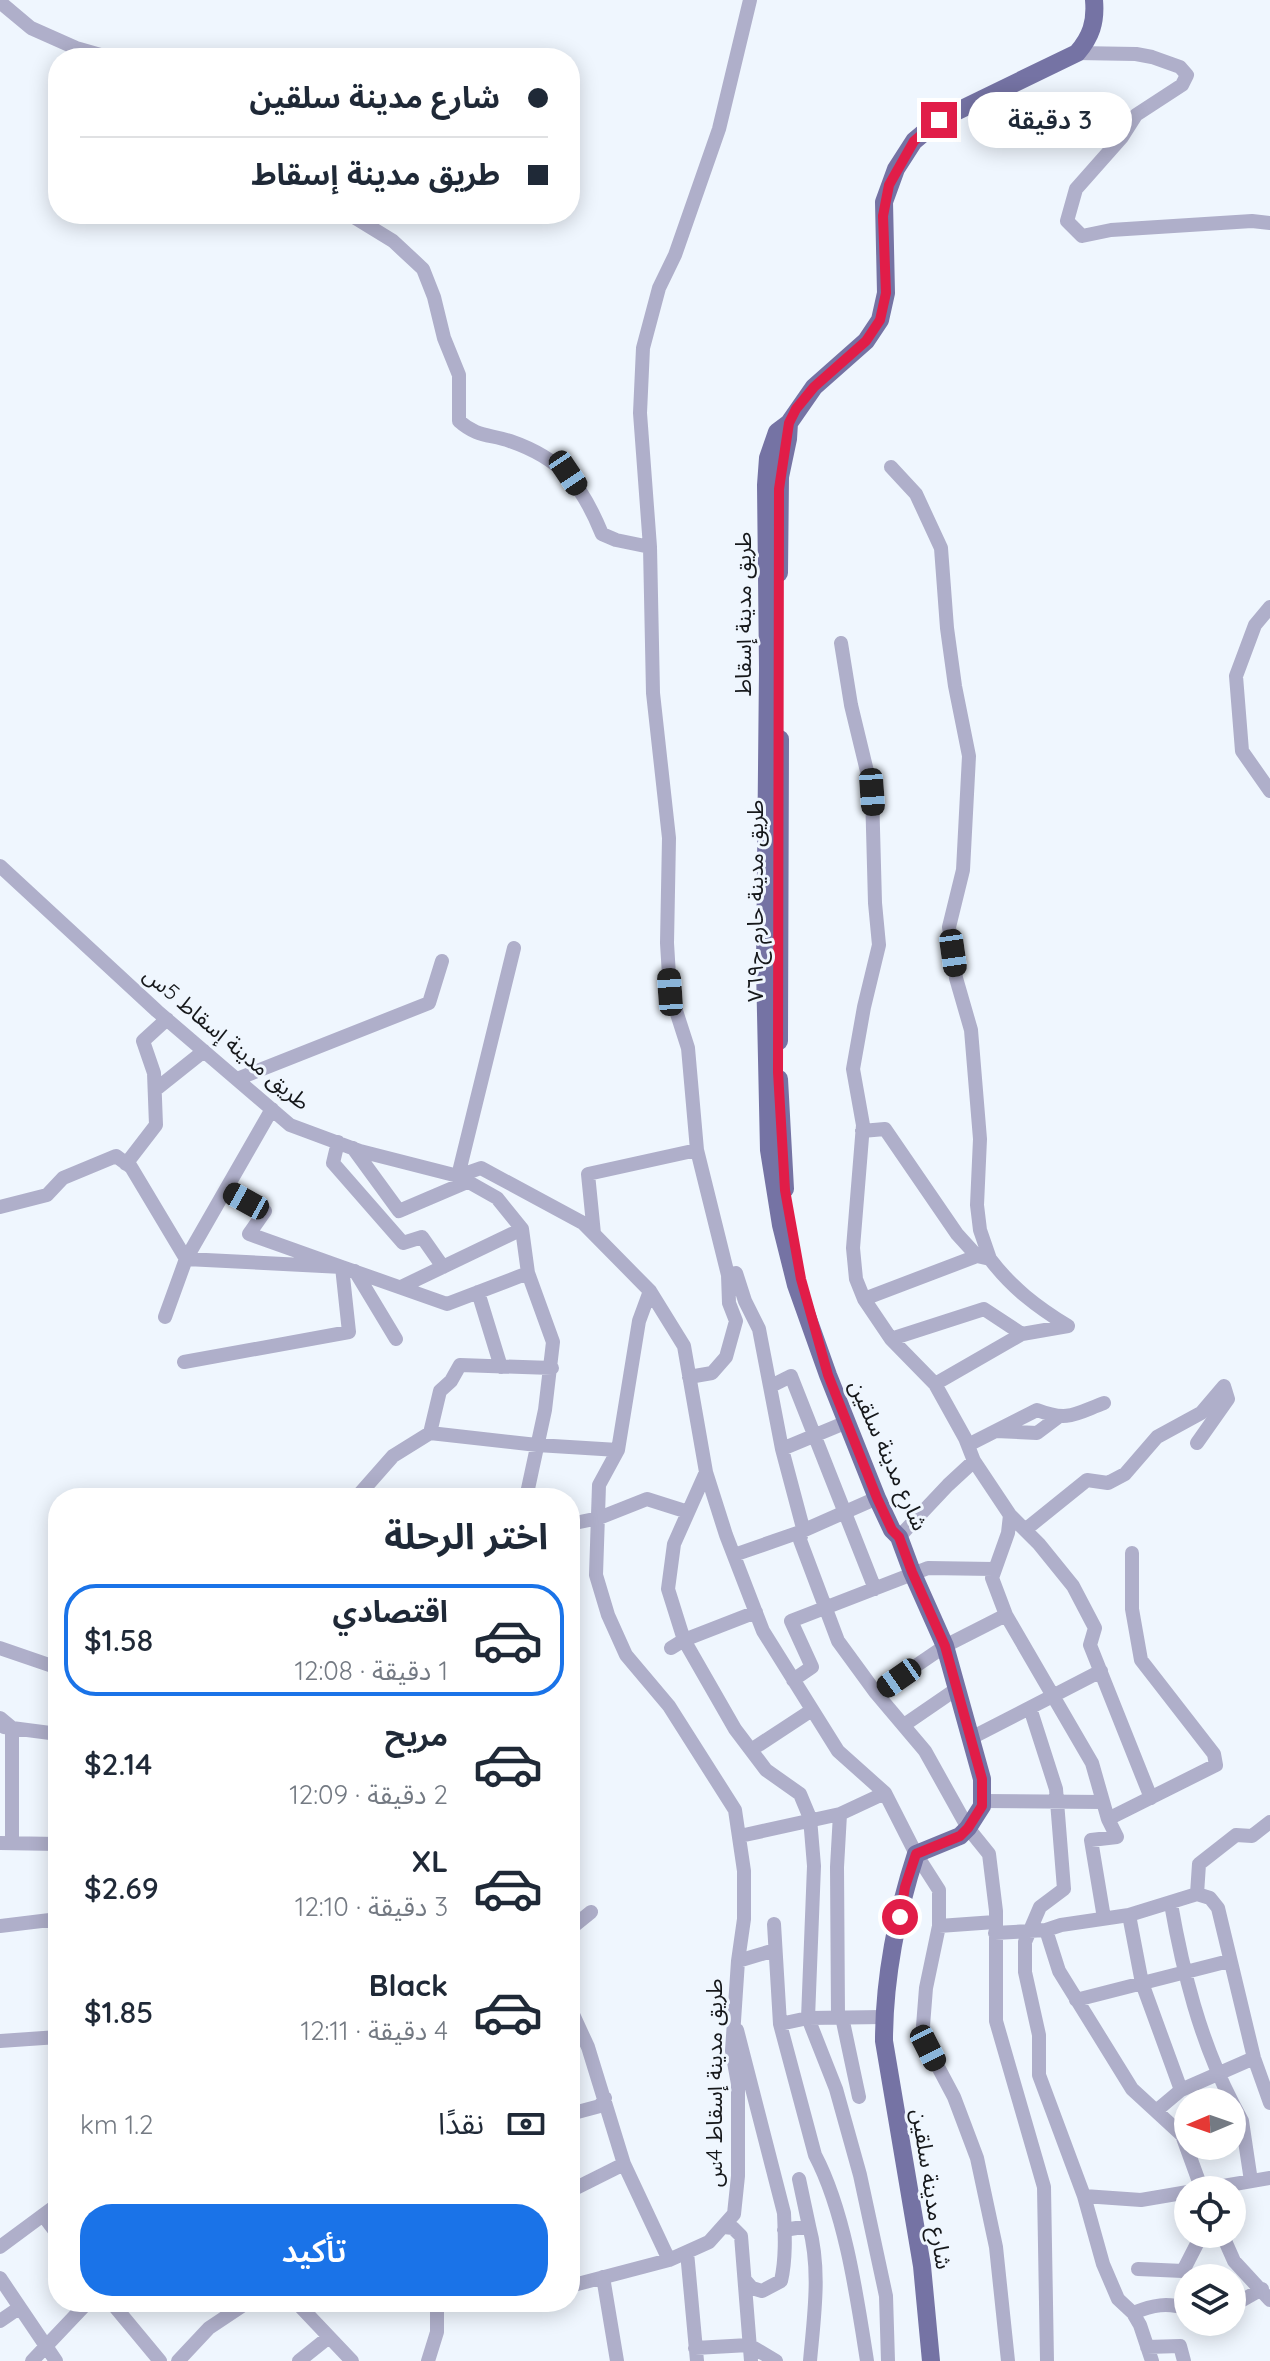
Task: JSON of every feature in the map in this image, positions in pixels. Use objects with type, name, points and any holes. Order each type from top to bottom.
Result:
[{"type":"main road","points":[[1077,53],[1087,42],[1093,26],[1094,0]]},
{"type":"main road","name":"طريق مدينة حارم ح٧٦٩","points":[[828,1375],[801,1279],[788,1205],[778,1072],[779,489],[789,423],[814,387],[866,341],[880,320],[886,293],[884,202],[896,169],[914,141],[939,120],[1077,53]]},
{"type":"main road","name":"شارع مدينة سلقين","points":[[828,1375],[877,1498],[892,1530],[899,1537],[945,1646],[982,1779],[982,1801]]},
{"type":"main road","points":[[916,1854],[960,1836],[982,1806],[982,1801]]},
{"type":"main road","name":"شارع مدينة سلقين","points":[[916,1854],[905,1887],[884,2017],[884,2041],[922,2266],[931,2361]]},
{"type":"street","points":[[689,1377],[712,1373],[726,1357],[736,1321],[729,1303],[728,1275],[697,1150],[688,1048],[670,992],[667,943],[669,838],[653,693],[650,547],[640,413],[643,348],[659,288],[675,255],[719,129],[750,0]]},
{"type":"street","points":[[0,2],[31,28],[76,48]]},
{"type":"street","points":[[1077,53],[1152,57],[1180,67],[1187,75],[1182,85],[1136,115],[1122,137],[1076,189],[1067,221],[1082,236],[1111,230],[1252,221],[1270,223]]},
{"type":"street","points":[[365,224],[393,241],[423,269],[459,375],[459,421],[472,432],[510,441],[568,473],[590,505],[602,534],[650,547]]},
{"type":"street","points":[[891,467],[916,494],[941,548],[949,643],[969,756],[963,870],[949,927],[956,978],[971,1030],[980,1139],[977,1205],[983,1258]]},
{"type":"street","points":[[1270,607],[1255,625],[1236,676],[1242,751],[1270,791]]},
{"type":"street","points":[[841,643],[851,705],[872,792],[879,945],[853,1069],[862,1131],[853,1248],[856,1279],[864,1299],[891,1339],[935,1384],[974,1461],[1010,1515],[1073,1586],[1095,1628],[1090,1645],[1151,1798]]},
{"type":"street","name":"طريق مدينة إسقاط 5س","points":[[0,866],[167,1019],[290,1125],[353,1148],[463,1179],[481,1168],[583,1223],[650,1291],[684,1346],[706,1472],[763,1631],[838,1751],[885,1793],[916,1854],[939,1890],[939,1926],[926,1988],[923,2026],[928,2048],[954,2097],[977,2158],[996,2247],[1008,2361]]},
{"type":"street","points":[[463,1179],[514,948]]},
{"type":"street","points":[[237,1079],[429,1003],[442,961]]},
{"type":"street","points":[[126,1164],[156,1125],[154,1073],[143,1041],[167,1019]]},
{"type":"street","points":[[155,1090],[204,1051]]},
{"type":"street","points":[[165,1317],[186,1259],[272,1109]]},
{"type":"street","points":[[862,1131],[885,1129],[957,1234],[1032,1304],[1068,1326],[1022,1334],[935,1384]]},
{"type":"street","points":[[338,1142],[333,1163],[403,1243],[422,1237],[443,1267]]},
{"type":"street","points":[[353,1148],[399,1211],[463,1179]]},
{"type":"street","points":[[594,1234],[588,1174],[697,1150]]},
{"type":"street","points":[[0,1207],[47,1195],[63,1178],[116,1156],[126,1164],[186,1259]]},
{"type":"street","points":[[463,1179],[497,1198],[522,1229],[528,1273],[553,1342],[552,1368],[528,1488]]},
{"type":"street","points":[[227,1190],[265,1211],[249,1234],[447,1304],[528,1273]]},
{"type":"street","points":[[401,1287],[522,1229]]},
{"type":"street","points":[[864,1299],[983,1258]]},
{"type":"street","points":[[186,1259],[349,1269]]},
{"type":"street","points":[[349,1269],[396,1339]]},
{"type":"street","points":[[184,1362],[349,1332],[349,1269]]},
{"type":"street","points":[[728,1275],[736,1273],[759,1329],[782,1449],[803,1528],[800,1540],[824,1608],[847,1656],[925,1751],[968,1828],[989,1854],[995,1927],[996,2021],[1044,2187],[1047,2361]]},
{"type":"street","name":"طريق مدينة إسقاط 4س","points":[[650,1291],[639,1321],[618,1450],[599,1485],[596,1575],[608,1615],[626,1655],[669,1706],[735,1810],[740,1836],[744,1919],[732,2051],[738,2084],[738,2176],[734,2214],[724,2227]]},
{"type":"street","points":[[478,1292],[501,1367]]},
{"type":"street","points":[[891,1339],[984,1309],[1022,1334]]},
{"type":"street","points":[[430,1433],[440,1391],[451,1381],[460,1365],[552,1368]]},
{"type":"street","points":[[771,1386],[791,1376],[875,1589]]},
{"type":"street","points":[[1025,1530],[1087,1480],[1108,1483],[1125,1474],[1157,1437],[1201,1413],[1224,1386],[1228,1399],[1197,1443]]},
{"type":"street","points":[[968,1445],[1037,1410],[1057,1418],[1104,1403]]},
{"type":"street","points":[[782,1449],[847,1422]]},
{"type":"street","points":[[365,1488],[393,1456],[430,1433],[618,1450]]},
{"type":"street","points":[[899,1537],[974,1461]]},
{"type":"street","points":[[706,1472],[674,1544],[668,1589],[678,1644],[766,1770],[800,1794],[811,1821],[814,1866],[808,2018],[836,2089],[860,2175],[886,2296],[888,2361]]},
{"type":"street","points":[[734,1555],[800,1532],[877,1498]]},
{"type":"street","points":[[580,1522],[599,1518],[647,1499],[688,1512]]},
{"type":"street","points":[[1010,1515],[1008,1533],[992,1578],[1006,1615],[1092,1763],[1102,1802],[1117,1837],[1091,1840],[1104,1918]]},
{"type":"street","points":[[1108,1819],[1216,1765],[1214,1754],[1141,1660],[1132,1609],[1132,1553]]},
{"type":"street","points":[[793,1680],[812,1667],[791,1621],[912,1572],[928,1568],[993,1569]]},
{"type":"street","points":[[678,1644],[756,1612]]},
{"type":"street","points":[[876,1693],[945,1646],[1006,1615]]},
{"type":"street","points":[[0,1648],[48,1665]]},
{"type":"street","points":[[971,1738],[1101,1671]]},
{"type":"street","points":[[904,1725],[955,1690]]},
{"type":"street","points":[[1030,1708],[1056,1789],[1064,1889],[1040,1907],[1038,1931],[1076,2000],[1132,2089],[1182,2135],[1196,2176]]},
{"type":"street","points":[[751,1750],[812,1710]]},
{"type":"street","points":[[0,1718],[6,1728],[6,1843],[48,1844]]},
{"type":"street","points":[[6,1728],[48,1733]]},
{"type":"street","points":[[740,1836],[840,1814],[885,1793]]},
{"type":"street","points":[[982,1801],[1102,1802]]},
{"type":"street","points":[[840,1814],[837,1867],[838,2015],[842,2017],[859,2097]]},
{"type":"street","points":[[1197,1894],[1199,1864],[1236,1835],[1252,1836],[1270,1822]]},
{"type":"street","points":[[814,1866],[837,1867]]},
{"type":"street","points":[[939,1926],[1038,1931],[1129,1915],[1197,1894],[1210,1898],[1218,1908],[1254,2058],[1270,2103]]},
{"type":"street","points":[[1171,1904],[1184,1973],[1217,2074],[1224,2088]]},
{"type":"street","points":[[580,1921],[591,1912]]},
{"type":"street","points":[[1129,1915],[1142,1983],[1180,2088]]},
{"type":"street","points":[[0,1926],[48,1920]]},
{"type":"street","points":[[774,1924],[780,2024],[815,2155],[826,2175],[832,2196],[867,2361]]},
{"type":"street","points":[[1038,1931],[1025,1942],[1025,1972],[1039,2035],[1039,2075],[1118,2299],[1133,2313],[1140,2325],[1150,2354],[1180,2346],[1184,2361]]},
{"type":"street","points":[[738,1961],[775,1950]]},
{"type":"street","points":[[1076,2000],[1229,1961]]},
{"type":"street","points":[[780,2024],[808,2018],[884,2017]]},
{"type":"street","points":[[735,2027],[780,2198],[784,2230],[781,2281],[762,2291],[752,2288],[745,2280]]},
{"type":"street","points":[[580,2030],[605,2098],[624,2164],[669,2260]]},
{"type":"street","points":[[0,2041],[48,2038]]},
{"type":"street","points":[[580,2046],[588,2047]]},
{"type":"street","points":[[1186,2088],[1254,2058]]},
{"type":"street","points":[[1156,2111],[1174,2096]]},
{"type":"street","points":[[580,2111],[600,2106],[605,2098]]},
{"type":"street","points":[[1246,2148],[1251,2181]]},
{"type":"street","points":[[580,2186],[624,2164]]},
{"type":"street","points":[[1246,2182],[1270,2178]]},
{"type":"street","points":[[799,2179],[814,2242],[816,2277],[810,2361]]},
{"type":"street","points":[[1084,2196],[1141,2200],[1174,2194]]},
{"type":"street","points":[[0,2246],[48,2211]]},
{"type":"street","points":[[43,2215],[48,2222]]},
{"type":"street","points":[[784,2230],[809,2226]]},
{"type":"street","points":[[580,2283],[669,2260],[709,2242],[724,2227],[733,2228],[741,2236],[751,2361]]},
{"type":"street","points":[[1138,2269],[1183,2271],[1195,2248]]},
{"type":"street","points":[[1228,2248],[1234,2261],[1266,2295],[1246,2301]]},
{"type":"street","points":[[687,2252],[696,2354],[749,2345],[776,2361]]},
{"type":"street","points":[[603,2277],[617,2361]]},
{"type":"street","points":[[0,2278],[56,2361]]},
{"type":"street","points":[[1133,2313],[1157,2304],[1174,2305]]},
{"type":"street","points":[[0,2321],[19,2308]]},
{"type":"street","points":[[32,2361],[79,2312]]},
{"type":"street","points":[[119,2312],[160,2361]]},
{"type":"street","points":[[178,2361],[209,2328],[233,2312]]},
{"type":"street","points":[[305,2312],[352,2361]]},
{"type":"street","points":[[428,2361],[437,2332],[437,2312]]},
{"type":"street","points":[[299,2361],[329,2337]]},
{"type":"route","points":[[900,1917],[905,1887],[916,1854],[960,1836],[968,1828],[982,1806],[982,1779],[945,1646],[899,1537],[892,1530],[877,1498],[828,1375],[801,1279],[785,1190],[778,1072],[779,489],[789,423],[796,409],[814,387],[866,341],[880,320],[886,293],[883,216],[889,185],[905,152],[939,120]]}]
